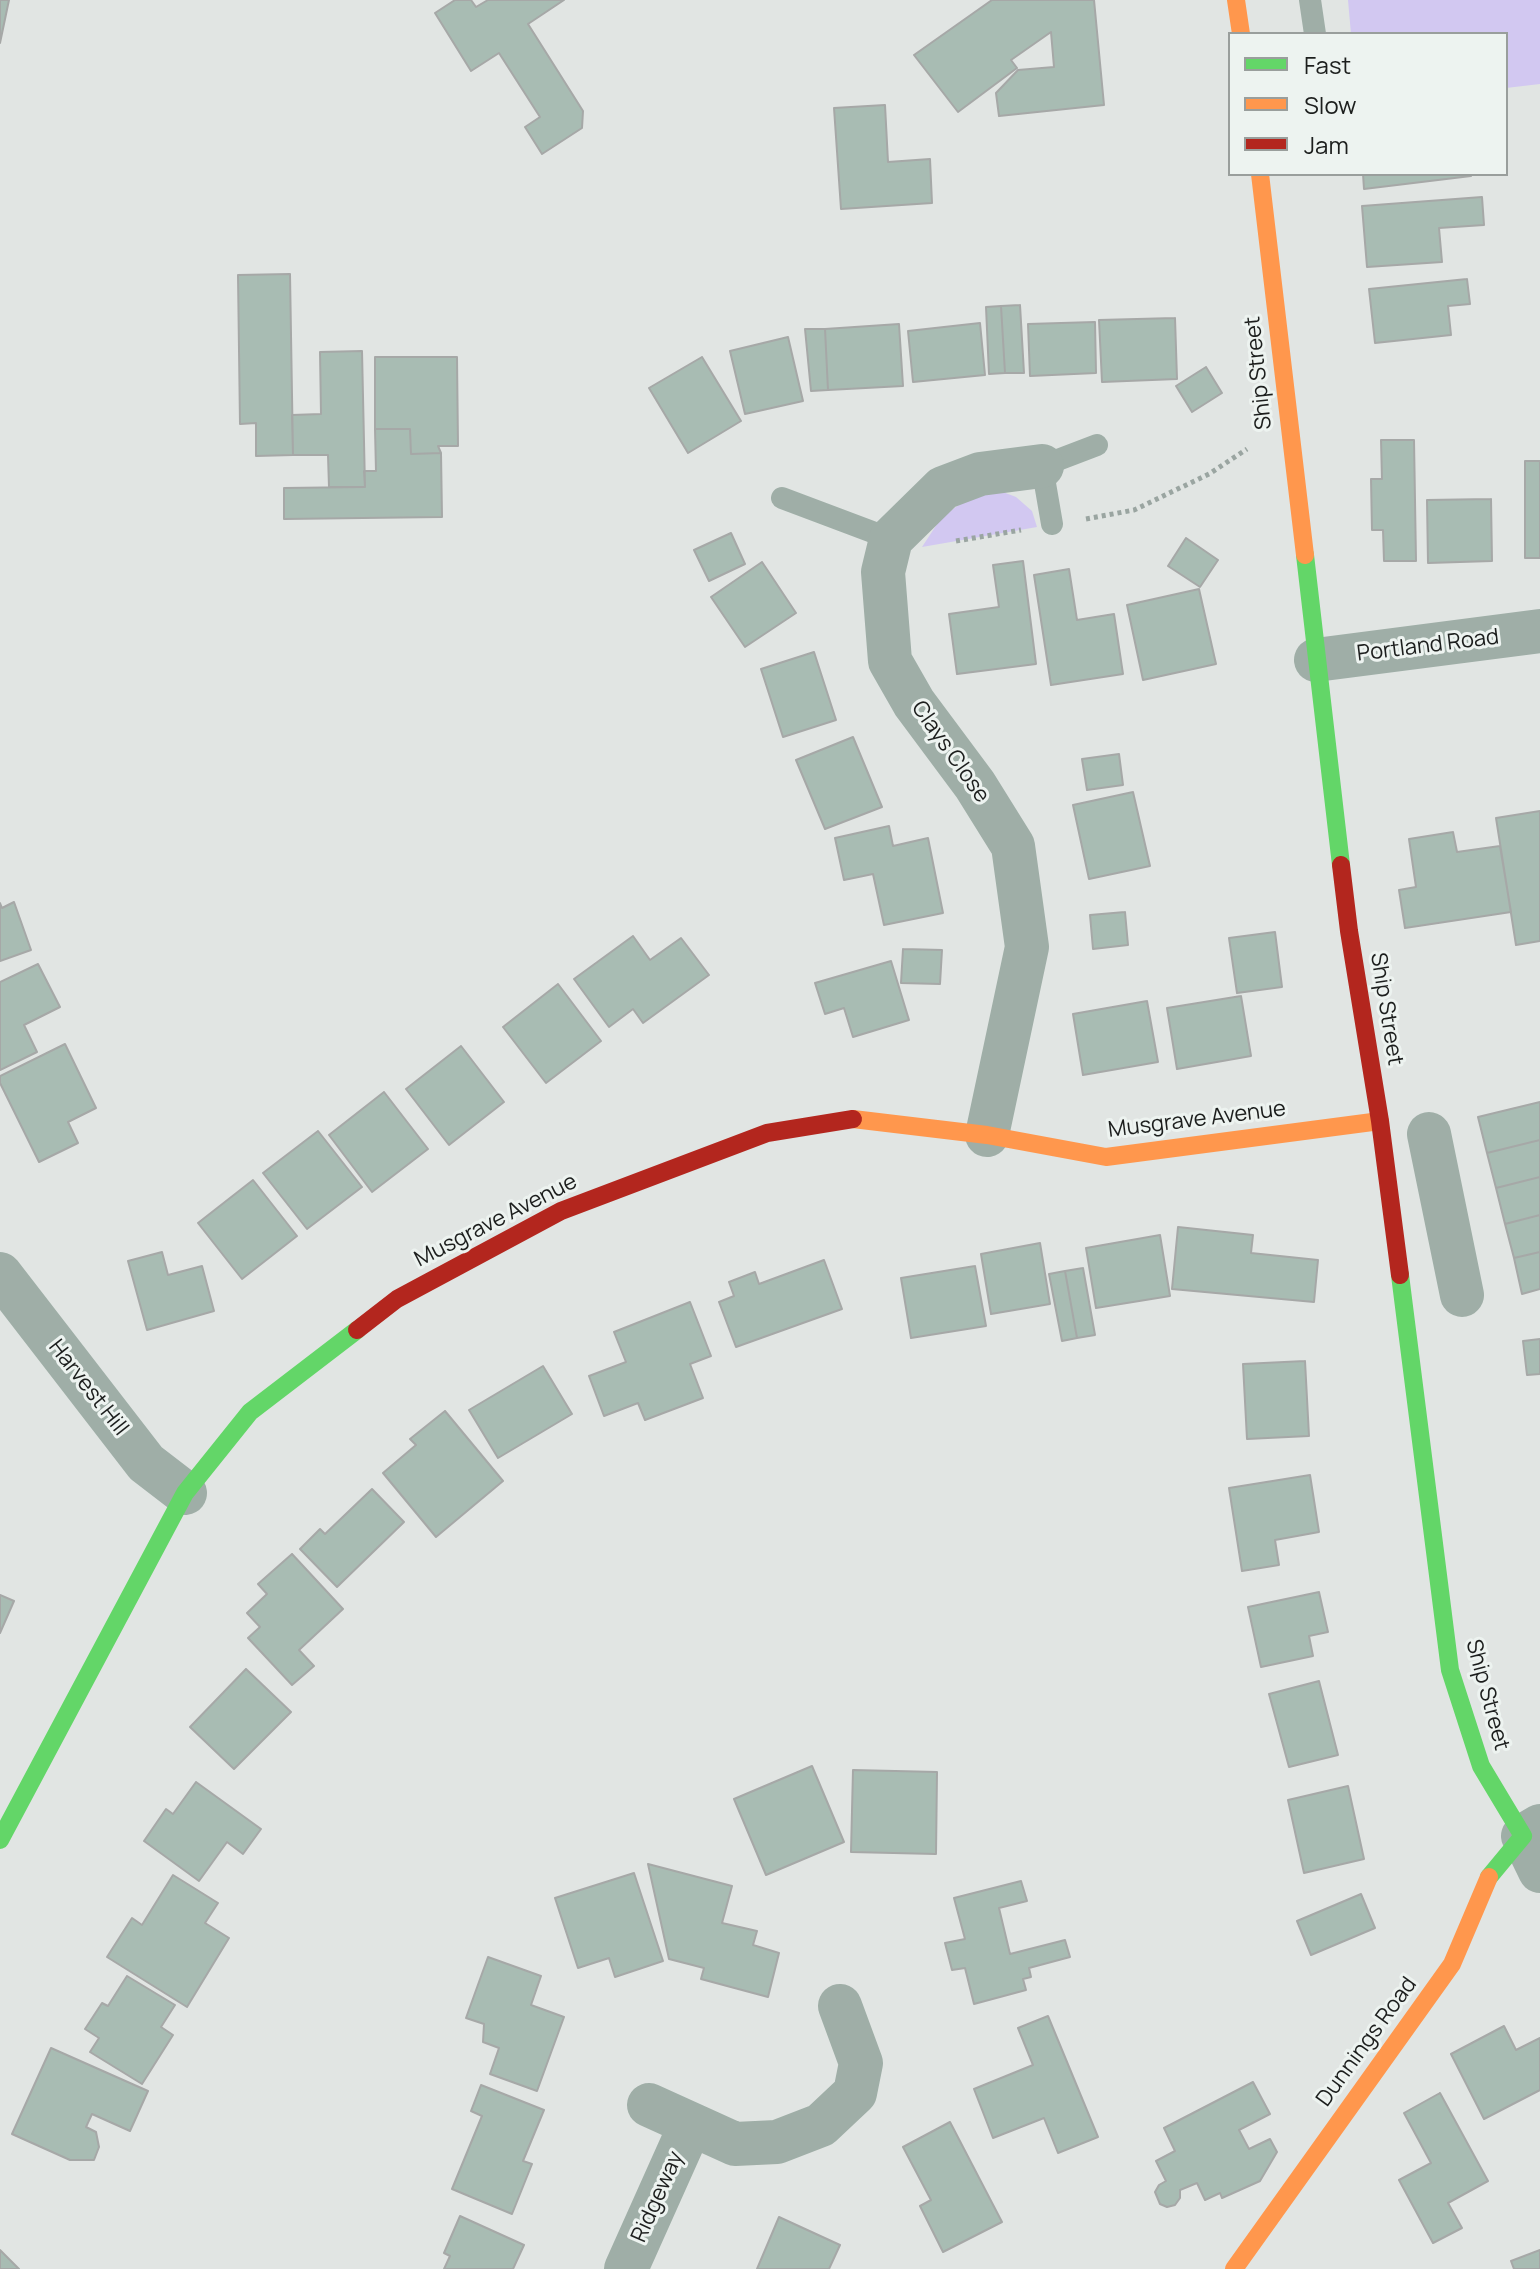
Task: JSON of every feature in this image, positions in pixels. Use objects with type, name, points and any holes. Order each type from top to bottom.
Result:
[{"type":"street","points":[[1236,0],[1241,32]]},
{"type":"street","name":"Ship Street","points":[[1260,176],[1349,931],[1380,1121],[1450,1670],[1481,1766],[1534,1844]]},
{"type":"street","points":[[891,539],[943,488],[980,474],[1042,466]]},
{"type":"street","name":"Clays Close","points":[[891,539],[883,572],[890,661],[914,703],[975,785],[1013,846],[1027,947],[987,1135]]},
{"type":"street","name":"Portland Road","points":[[1316,660],[1540,631]]},
{"type":"street","name":"Musgrave Avenue","points":[[0,1840],[185,1493],[250,1412],[397,1299],[561,1211],[767,1133],[851,1119],[987,1135],[1106,1157],[1380,1121]]},
{"type":"street","points":[[1429,1134],[1462,1295]]},
{"type":"street","points":[[1393,1222],[1445,1213]]},
{"type":"street","name":"Harvest Hill","points":[[0,1274],[146,1463],[185,1493]]},
{"type":"street","name":"Dunnings Road","points":[[1234,2269],[1452,1964],[1488,1878],[1534,1844]]},
{"type":"street","name":"Ridgeway","points":[[649,2105],[735,2144],[777,2142],[821,2125],[855,2093],[861,2063],[840,2006]]},
{"type":"street","name":"Ridgeway","points":[[626,2269],[690,2126]]},
{"type":"lane","points":[[1310,0],[1315,32]]},
{"type":"lane","points":[[1052,524],[1042,466],[1097,445]]},
{"type":"lane","points":[[782,498],[891,539]]},
{"type":"shaded area","points":[[1348,0],[1540,0],[1540,84],[1508,88],[1508,32],[1351,32]]},
{"type":"shaded area","points":[[995,489],[1016,497],[1032,511],[1037,527],[922,547],[941,518],[972,495]]},
{"type":"building","points":[[0,0],[9,0],[0,43]]},
{"type":"building","points":[[455,0],[471,0],[476,7],[488,0],[564,0],[528,24],[583,111],[582,128],[542,154],[525,127],[540,117],[499,53],[471,71],[435,13]]},
{"type":"building","points":[[992,0],[1094,0],[1104,105],[999,116],[996,93],[1018,70],[1054,67],[1051,32],[1011,60],[1017,68],[958,112],[914,55]]},
{"type":"building","points":[[885,105],[888,162],[930,159],[932,203],[841,209],[834,108]]},
{"type":"building","points":[[1363,176],[1471,176],[1364,189]]},
{"type":"building","points":[[1482,197],[1484,225],[1439,228],[1442,262],[1367,267],[1362,206]]},
{"type":"building","points":[[290,274],[293,455],[256,456],[256,423],[240,424],[238,275]]},
{"type":"building","points":[[1467,279],[1470,304],[1448,306],[1451,335],[1375,343],[1369,289]]},
{"type":"building","points":[[1020,305],[1024,373],[1005,373],[1001,306]]},
{"type":"building","points":[[1001,306],[1005,373],[989,374],[986,307]]},
{"type":"building","points":[[1175,318],[1177,379],[1102,382],[1099,320]]},
{"type":"building","points":[[1095,322],[1096,373],[1030,376],[1028,324]]},
{"type":"building","points":[[980,323],[985,375],[913,382],[908,331]]},
{"type":"building","points":[[899,324],[903,386],[828,390],[825,329]]},
{"type":"building","points":[[805,329],[825,329],[828,390],[811,391]]},
{"type":"building","points":[[788,337],[803,401],[745,414],[730,351]]},
{"type":"building","points":[[362,351],[365,487],[329,487],[328,455],[293,455],[292,415],[321,414],[320,352]]},
{"type":"building","points":[[375,357],[457,357],[458,446],[438,446],[441,453],[411,454],[410,429],[375,429]]},
{"type":"building","points":[[702,357],[741,421],[688,453],[649,388]]},
{"type":"building","points":[[1206,367],[1222,393],[1192,412],[1176,386]]},
{"type":"building","points":[[375,429],[410,429],[411,454],[441,453],[442,517],[284,519],[284,488],[365,487],[364,471],[376,471]]},
{"type":"building","points":[[1381,440],[1414,440],[1416,561],[1384,561],[1383,530],[1372,530],[1371,479],[1382,479]]},
{"type":"building","points":[[1525,461],[1540,461],[1540,558],[1525,558]]},
{"type":"building","points":[[1491,499],[1492,561],[1428,563],[1427,500]]},
{"type":"building","points":[[731,533],[745,564],[709,581],[694,550]]},
{"type":"building","points":[[1186,538],[1218,560],[1200,587],[1168,566]]},
{"type":"building","points":[[1023,561],[1036,664],[957,674],[949,614],[999,607],[993,565]]},
{"type":"building","points":[[762,562],[796,613],[745,647],[711,597]]},
{"type":"building","points":[[1069,569],[1077,620],[1114,614],[1123,674],[1051,685],[1034,575]]},
{"type":"building","points":[[1199,589],[1216,664],[1143,680],[1127,605]]},
{"type":"building","points":[[814,652],[836,720],[783,737],[761,669]]},
{"type":"building","points":[[853,737],[882,807],[825,829],[796,760]]},
{"type":"building","points":[[1119,754],[1123,785],[1087,790],[1082,759]]},
{"type":"building","points":[[1133,792],[1150,866],[1089,879],[1073,805]]},
{"type":"building","points":[[1540,811],[1540,941],[1516,945],[1496,818]]},
{"type":"building","points":[[889,826],[893,846],[928,838],[943,913],[884,925],[873,874],[844,880],[835,838]]},
{"type":"building","points":[[1453,832],[1457,852],[1500,846],[1511,912],[1405,928],[1399,890],[1416,887],[1409,839]]},
{"type":"building","points":[[14,902],[31,950],[0,961],[0,903],[2,908]]},
{"type":"building","points":[[1125,912],[1128,945],[1093,949],[1090,915]]},
{"type":"building","points":[[1275,932],[1282,987],[1237,993],[1229,938]]},
{"type":"building","points":[[633,936],[650,960],[681,938],[709,975],[643,1023],[633,1009],[609,1027],[574,979]]},
{"type":"building","points":[[903,949],[942,950],[940,984],[901,983]]},
{"type":"building","points":[[891,961],[909,1020],[853,1037],[844,1008],[825,1014],[815,983]]},
{"type":"building","points":[[38,964],[60,1007],[24,1025],[37,1052],[0,1070],[0,982]]},
{"type":"building","points":[[558,984],[601,1041],[546,1083],[503,1027]]},
{"type":"building","points":[[1241,996],[1251,1056],[1177,1069],[1167,1008]]},
{"type":"building","points":[[1147,1001],[1158,1062],[1083,1075],[1073,1014]]},
{"type":"building","points":[[65,1044],[96,1108],[68,1122],[78,1143],[39,1162],[0,1083],[0,1076]]},
{"type":"building","points":[[461,1046],[504,1102],[449,1145],[406,1089]]},
{"type":"building","points":[[384,1092],[428,1149],[372,1192],[329,1135]]},
{"type":"building","points":[[1540,1102],[1540,1140],[1487,1153],[1478,1117]]},
{"type":"building","points":[[318,1131],[362,1187],[307,1229],[263,1173]]},
{"type":"building","points":[[1540,1140],[1540,1177],[1496,1188],[1487,1153]]},
{"type":"building","points":[[1540,1177],[1540,1215],[1505,1224],[1496,1188]]},
{"type":"building","points":[[253,1180],[297,1236],[242,1279],[198,1223]]},
{"type":"building","points":[[1540,1215],[1540,1252],[1514,1258],[1505,1224]]},
{"type":"building","points":[[1178,1227],[1253,1235],[1251,1253],[1318,1260],[1314,1302],[1172,1289]]},
{"type":"building","points":[[1160,1235],[1170,1296],[1096,1308],[1086,1248]]},
{"type":"building","points":[[1040,1243],[1050,1304],[991,1314],[981,1254]]},
{"type":"building","points":[[162,1252],[168,1275],[202,1266],[214,1311],[147,1330],[128,1261]]},
{"type":"building","points":[[1540,1252],[1540,1289],[1522,1294],[1514,1258]]},
{"type":"building","points":[[824,1260],[842,1309],[736,1347],[719,1302],[734,1296],[729,1282],[755,1272],[759,1284]]},
{"type":"building","points":[[975,1266],[986,1326],[911,1338],[901,1278]]},
{"type":"building","points":[[1083,1268],[1095,1335],[1077,1338],[1065,1271]]},
{"type":"building","points":[[1065,1271],[1077,1338],[1062,1341],[1049,1274]]},
{"type":"building","points":[[690,1302],[711,1356],[690,1364],[703,1398],[645,1420],[638,1403],[604,1416],[589,1376],[626,1362],[614,1332]]},
{"type":"building","points":[[1540,1339],[1540,1374],[1527,1375],[1523,1341]]},
{"type":"building","points":[[1305,1361],[1309,1436],[1247,1439],[1243,1364]]},
{"type":"building","points":[[543,1366],[572,1414],[498,1458],[469,1410]]},
{"type":"building","points":[[445,1411],[503,1481],[436,1537],[383,1473],[416,1445],[410,1439]]},
{"type":"building","points":[[1310,1475],[1319,1532],[1275,1540],[1279,1565],[1242,1571],[1229,1488]]},
{"type":"building","points":[[372,1489],[404,1522],[337,1587],[300,1549],[320,1529],[325,1534]]},
{"type":"building","points":[[292,1554],[343,1609],[299,1650],[314,1666],[292,1685],[248,1638],[260,1627],[247,1613],[267,1594],[258,1584]]},
{"type":"building","points":[[1319,1592],[1328,1632],[1309,1636],[1313,1656],[1261,1667],[1248,1607]]},
{"type":"building","points":[[0,1595],[14,1601],[0,1633]]},
{"type":"building","points":[[246,1669],[291,1712],[234,1769],[190,1727]]},
{"type":"building","points":[[1319,1681],[1338,1755],[1289,1767],[1269,1694]]},
{"type":"building","points":[[812,1766],[844,1842],[766,1875],[734,1799]]},
{"type":"building","points":[[853,1770],[937,1772],[936,1854],[851,1852]]},
{"type":"building","points":[[196,1782],[261,1829],[243,1854],[227,1842],[199,1881],[144,1841],[166,1809],[173,1814]]},
{"type":"building","points":[[1348,1786],[1364,1859],[1304,1873],[1288,1800]]},
{"type":"building","points":[[648,1864],[732,1886],[722,1923],[757,1931],[753,1945],[779,1953],[768,1997],[701,1979],[704,1968],[669,1959]]},
{"type":"building","points":[[634,1873],[663,1961],[615,1977],[609,1958],[578,1968],[555,1898]]},
{"type":"building","points":[[173,1875],[218,1903],[205,1923],[229,1938],[187,2007],[107,1957],[132,1918],[142,1925]]},
{"type":"building","points":[[1021,1881],[1027,1901],[999,1908],[1010,1954],[1065,1940],[1070,1957],[1029,1968],[1031,1977],[1023,1979],[1026,1990],[974,2004],[965,1968],[952,1970],[945,1943],[965,1939],[954,1898]]},
{"type":"building","points":[[1361,1894],[1375,1928],[1311,1955],[1297,1921]]},
{"type":"building","points":[[488,1957],[541,1976],[531,2005],[564,2017],[537,2091],[490,2074],[499,2048],[483,2042],[484,2024],[466,2018]]},
{"type":"building","points":[[127,1976],[175,2005],[161,2027],[173,2035],[142,2084],[90,2052],[99,2038],[85,2029],[102,2003],[108,2006]]},
{"type":"building","points":[[1048,2016],[1098,2137],[1058,2153],[1044,2118],[993,2138],[974,2089],[1033,2065],[1018,2028]]},
{"type":"building","points":[[1504,2026],[1516,2050],[1540,2038],[1540,2090],[1484,2119],[1451,2054]]},
{"type":"building","points":[[51,2048],[148,2091],[130,2131],[92,2114],[86,2127],[96,2132],[99,2147],[94,2160],[70,2160],[12,2134]]},
{"type":"building","points":[[1253,2082],[1270,2114],[1239,2130],[1249,2149],[1270,2139],[1277,2152],[1260,2181],[1222,2198],[1220,2193],[1205,2200],[1197,2183],[1180,2190],[1180,2198],[1175,2205],[1167,2207],[1160,2204],[1155,2192],[1166,2181],[1156,2161],[1175,2151],[1164,2128]]},
{"type":"building","points":[[481,2085],[544,2110],[523,2161],[532,2164],[512,2214],[452,2189],[482,2116],[471,2111]]},
{"type":"building","points":[[1440,2093],[1488,2181],[1448,2203],[1462,2228],[1433,2243],[1399,2180],[1431,2163],[1404,2113]]},
{"type":"building","points":[[950,2122],[1002,2222],[943,2252],[920,2206],[931,2200],[903,2147]]},
{"type":"building","points":[[460,2216],[524,2245],[513,2269],[444,2269],[450,2256],[444,2253]]},
{"type":"building","points":[[779,2217],[840,2245],[829,2269],[757,2269]]},
{"type":"building","points":[[0,2250],[19,2269],[0,2269]]},
{"type":"building","points":[[1540,2250],[1540,2269],[1514,2269],[1511,2261]]},
{"type":"traffic: fast","points":[[1305,555],[1341,865]]},
{"type":"traffic: fast","points":[[1400,1275],[1450,1670],[1481,1766],[1523,1836],[1489,1877]]},
{"type":"traffic: fast","points":[[0,1840],[185,1493],[250,1412],[357,1330]]},
{"type":"traffic: slow","points":[[1236,0],[1241,32]]},
{"type":"traffic: slow","points":[[1260,176],[1305,555]]},
{"type":"traffic: slow","points":[[853,1119],[987,1135],[1106,1157],[1380,1121]]},
{"type":"traffic: slow","points":[[1234,2269],[1452,1964],[1489,1877]]},
{"type":"traffic: jam","points":[[1341,865],[1400,1275]]},
{"type":"traffic: jam","points":[[357,1330],[397,1299],[561,1211],[767,1133],[853,1119]]}]
